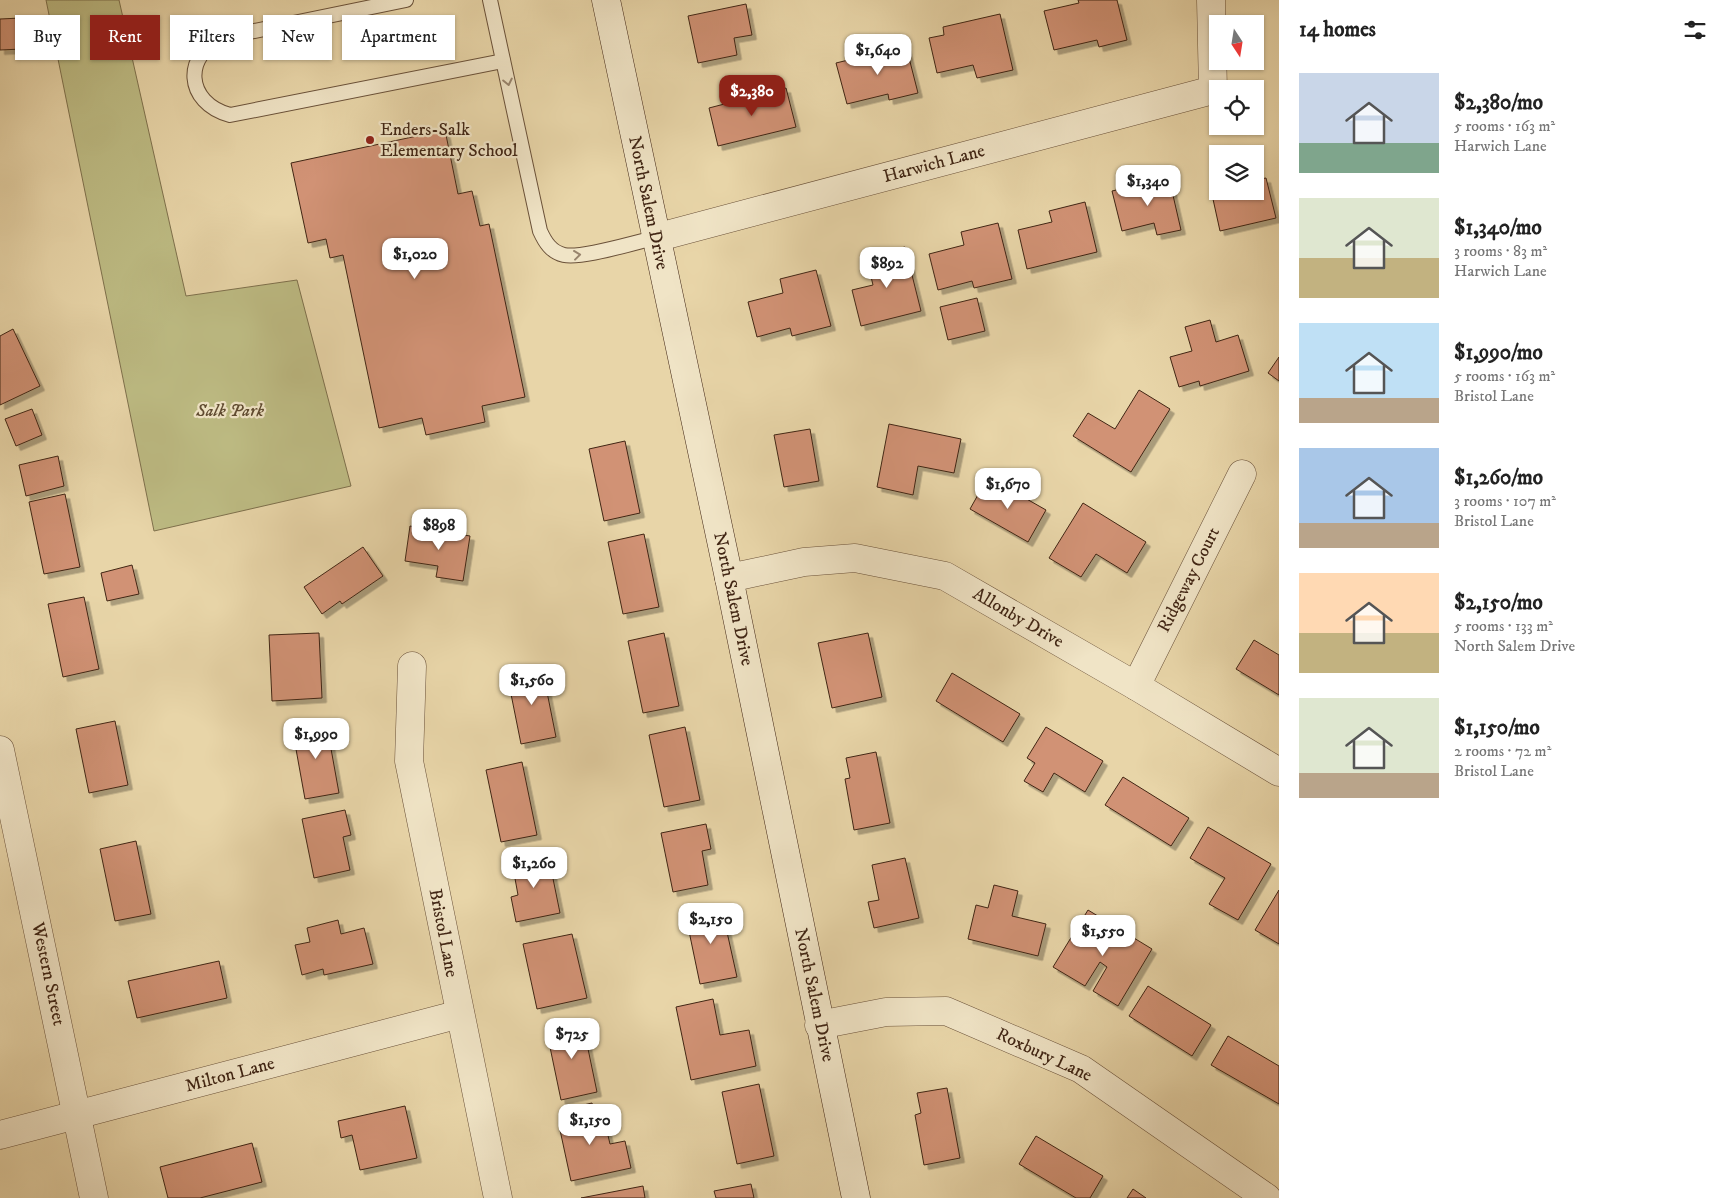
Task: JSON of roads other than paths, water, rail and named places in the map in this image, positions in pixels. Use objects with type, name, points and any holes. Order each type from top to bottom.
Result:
[{"type":"street","name":"North Salem Drive","points":[[606,0],[729,578],[856,1198]]},
{"type":"street","name":"Harwich Lane","points":[[656,238],[1213,90],[1211,0]]},
{"type":"street","name":"Ridgeway Court","points":[[1136,686],[1242,474]]},
{"type":"street","name":"Allonby Drive","points":[[729,578],[812,561],[855,558],[945,576],[1136,686],[1279,772]]},
{"type":"street","name":"Bristol Lane","points":[[412,666],[409,761],[498,1198]]},
{"type":"street","name":"Western Street","points":[[0,750],[78,1114],[94,1198]]},
{"type":"street","name":"Roxbury Lane","points":[[820,1025],[886,1012],[946,1011],[1081,1069],[1267,1198]]},
{"type":"street","name":"Milton Lane","points":[[0,1135],[460,1014]]},
{"type":"lane","points":[[406,0],[215,41],[201,52],[197,61],[194,74],[196,89],[212,106],[230,114],[503,60]]},
{"type":"lane","points":[[490,0],[544,242],[558,253],[577,256],[656,238]]},
{"type":"place","name":"Enders-Salk Elementary School","points":[[370,140]]},
{"type":"park label","name":"Salk Park","points":[[230,411]]}]
